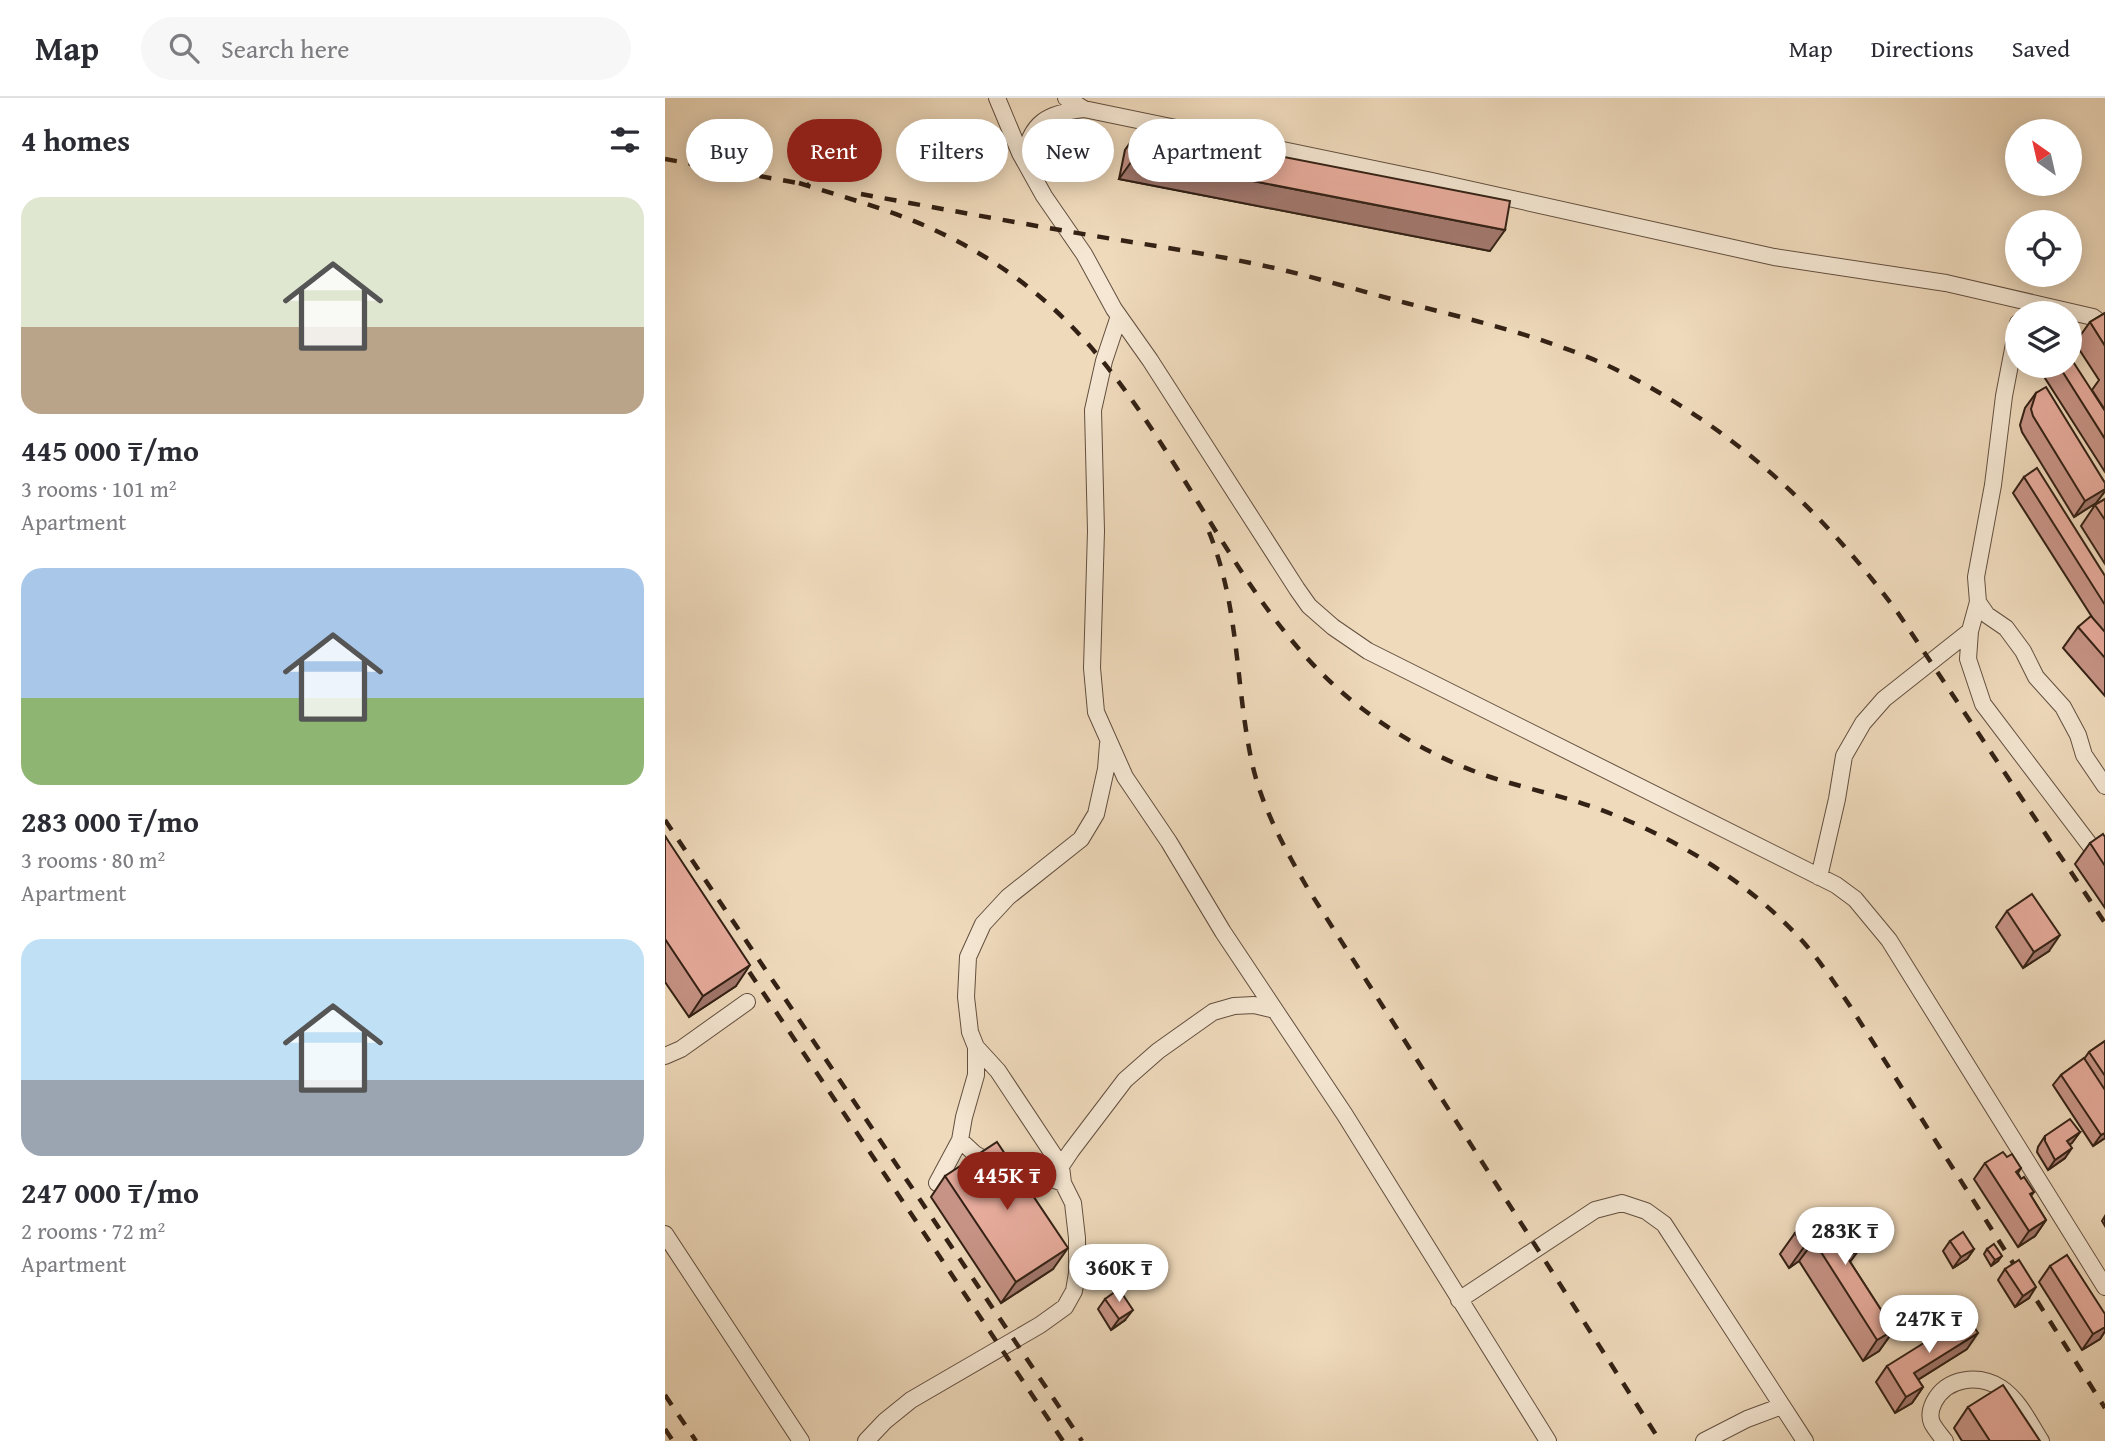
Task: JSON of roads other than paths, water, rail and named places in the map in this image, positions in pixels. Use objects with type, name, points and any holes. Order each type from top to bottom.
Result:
[{"type":"street","points":[[997,98],[1022,155]]},
{"type":"street","points":[[1066,98],[1084,109]]},
{"type":"street","points":[[1046,119],[1059,112],[1084,109],[1432,181],[1774,257],[1946,283],[2005,301]]},
{"type":"street","points":[[1036,182],[1084,254],[1119,316],[1309,606],[1333,627],[1368,650],[1819,877],[1855,899],[1889,940],[2105,1287]]},
{"type":"street","points":[[2082,315],[2093,317],[2105,326]]},
{"type":"street","points":[[1119,316],[1104,362],[1093,410],[1096,531],[1092,668],[1096,712],[1125,777],[1345,1115],[1548,1441]]},
{"type":"street","points":[[2007,378],[1993,485],[1976,577],[1978,602],[1970,631],[1968,659],[1983,704],[2101,859]]},
{"type":"street","points":[[1978,602],[1987,615],[2006,628],[2023,651],[2036,677],[2063,707],[2078,734],[2084,755],[2105,786]]},
{"type":"street","points":[[1819,877],[1844,756],[1863,723],[1884,699],[1970,631]]},
{"type":"street","points":[[937,1184],[960,1140],[977,1074],[976,1047],[970,1032],[966,997],[968,957],[983,924],[1008,897],[1081,839],[1096,814],[1106,769],[1108,743]]},
{"type":"street","points":[[665,1056],[681,1049],[747,1002]]},
{"type":"street","points":[[1062,1175],[1070,1151],[1125,1080],[1195,1023],[1213,1012],[1234,1006],[1254,1005],[1275,1010]]},
{"type":"street","points":[[866,1441],[911,1400],[1040,1325],[1065,1307],[1074,1291],[1077,1238],[1073,1203],[1062,1175],[998,1071],[976,1047]]},
{"type":"street","points":[[960,1140],[975,1154],[994,1165],[1062,1175]]},
{"type":"street","points":[[1459,1300],[1595,1210],[1622,1203],[1646,1211],[1664,1224],[1805,1441]]},
{"type":"street","points":[[665,1234],[801,1441]]},
{"type":"street","points":[[1945,1441],[1932,1423],[1930,1409],[1937,1395],[1949,1385],[1966,1379],[1985,1380],[2002,1389],[2016,1403],[2041,1441]]},
{"type":"street","points":[[1704,1441],[1747,1419],[1783,1406]]},
{"type":"railway","points":[[665,159],[809,185]]},
{"type":"railway","points":[[799,183],[894,214],[949,237],[994,262],[1033,291],[1067,322],[1097,355],[1152,429],[1238,566],[1294,644],[1339,690],[1364,710],[1419,746],[1464,767],[1604,811],[1668,839],[1728,876],[1781,919],[1805,944],[1850,1006],[2105,1408]]},
{"type":"railway","points":[[861,194],[1211,255],[1298,274],[1492,325],[1549,343],[1605,364],[1671,400],[1709,424],[1778,480],[1810,510],[1870,577],[1898,613],[2105,923]]},
{"type":"railway","points":[[1209,532],[1219,561],[1232,618],[1247,734],[1256,780],[1283,843],[1308,889],[1660,1441]]},
{"type":"railway","points":[[665,820],[1082,1441]]},
{"type":"railway","points":[[736,952],[1063,1441]]},
{"type":"railway","points":[[665,1395],[696,1441]]},
{"type":"railway","points":[[665,1429],[673,1441]]}]
